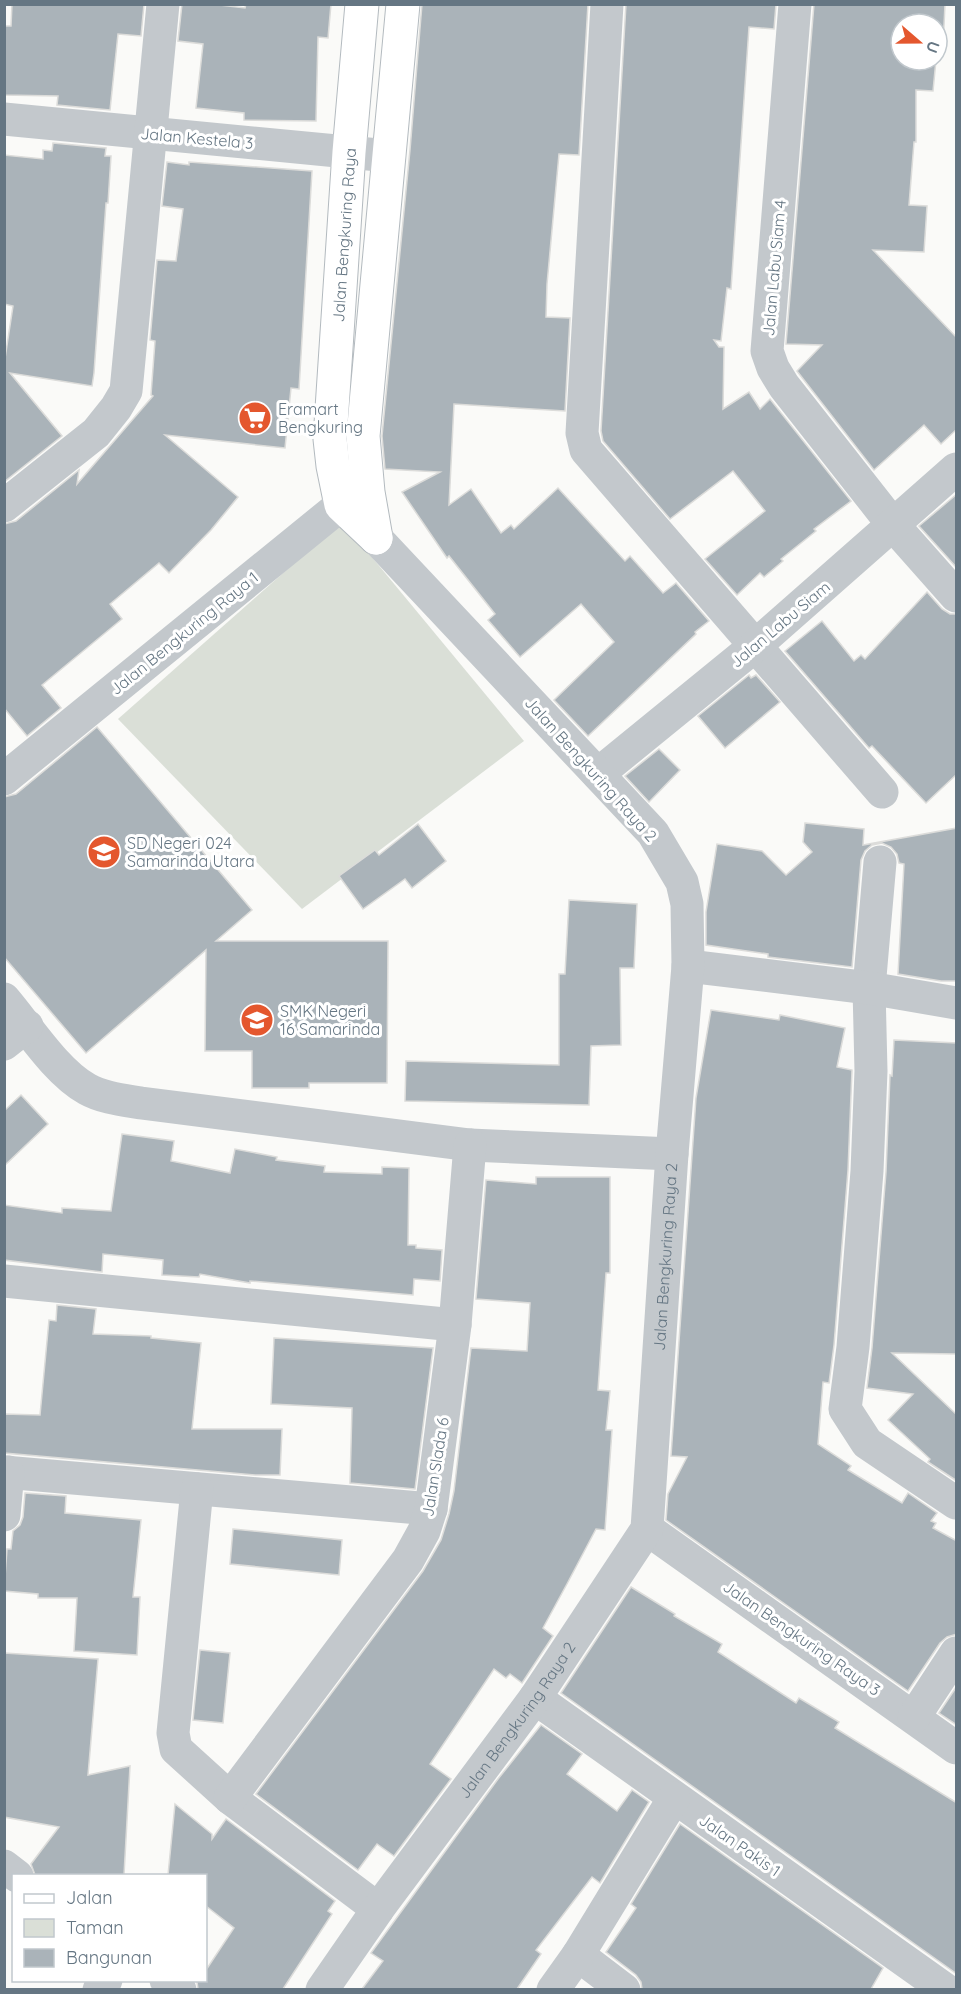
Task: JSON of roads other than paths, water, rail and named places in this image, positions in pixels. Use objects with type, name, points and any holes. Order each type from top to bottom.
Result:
[{"type":"street","points":[[4,506],[96,433],[126,391],[163,4]]},
{"type":"street","name":"Jalan Bengkuring Raya","points":[[348,463],[330,440],[362,4]]},
{"type":"street","points":[[354,499],[348,463],[363,436],[403,4]]},
{"type":"street","points":[[607,4],[582,433],[586,450],[882,792]]},
{"type":"street","name":"Jalan Labu Siam 4","points":[[795,4],[767,351],[773,368],[784,386],[894,526],[957,596]]},
{"type":"street","name":"Jalan Kestela 3","points":[[4,119],[389,156]]},
{"type":"street","name":"Jalan Labu Siam","points":[[598,774],[755,646],[957,469]]},
{"type":"street","name":"Jalan Bengkuring Raya 2","points":[[322,1989],[378,1909],[535,1698],[647,1528],[672,1154],[688,966],[687,904],[682,882],[653,833],[376,538],[354,499]]},
{"type":"street","name":"Jalan Bengkuring Raya 1","points":[[4,779],[354,499]]},
{"type":"street","points":[[880,862],[869,988],[871,1071],[867,1171],[853,1347],[845,1409],[867,1443],[957,1503]]},
{"type":"street","points":[[688,966],[869,988],[957,1003]]},
{"type":"street","points":[[4,999],[16,1035],[67,1077],[106,1096],[141,1103],[470,1145],[672,1154]]},
{"type":"street","name":"Jalan Slada 6","points":[[230,1798],[408,1560],[424,1531],[431,1509],[455,1325],[470,1145]]},
{"type":"street","points":[[4,1281],[455,1325]]},
{"type":"street","points":[[4,1515],[6,1472],[431,1509]]},
{"type":"street","points":[[197,1489],[173,1733],[176,1749],[230,1798],[378,1909]]},
{"type":"street","name":"Jalan Bengkuring Raya 3","points":[[647,1528],[957,1748]]},
{"type":"street","points":[[914,1717],[957,1653]]},
{"type":"street","name":"Jalan Pakis 1","points":[[535,1698],[946,1989]]},
{"type":"street","points":[[553,1989],[578,1955],[674,1798]]},
{"type":"street","points":[[578,1955],[624,1989]]},
{"type":"place","name":"Eramart Bengkuring","points":[[255,418]]},
{"type":"place","name":"SD Negeri 024 Samarinda Utara","points":[[104,852]]},
{"type":"place","name":"SMK Negeri 16 Samarinda","points":[[257,1020]]}]
